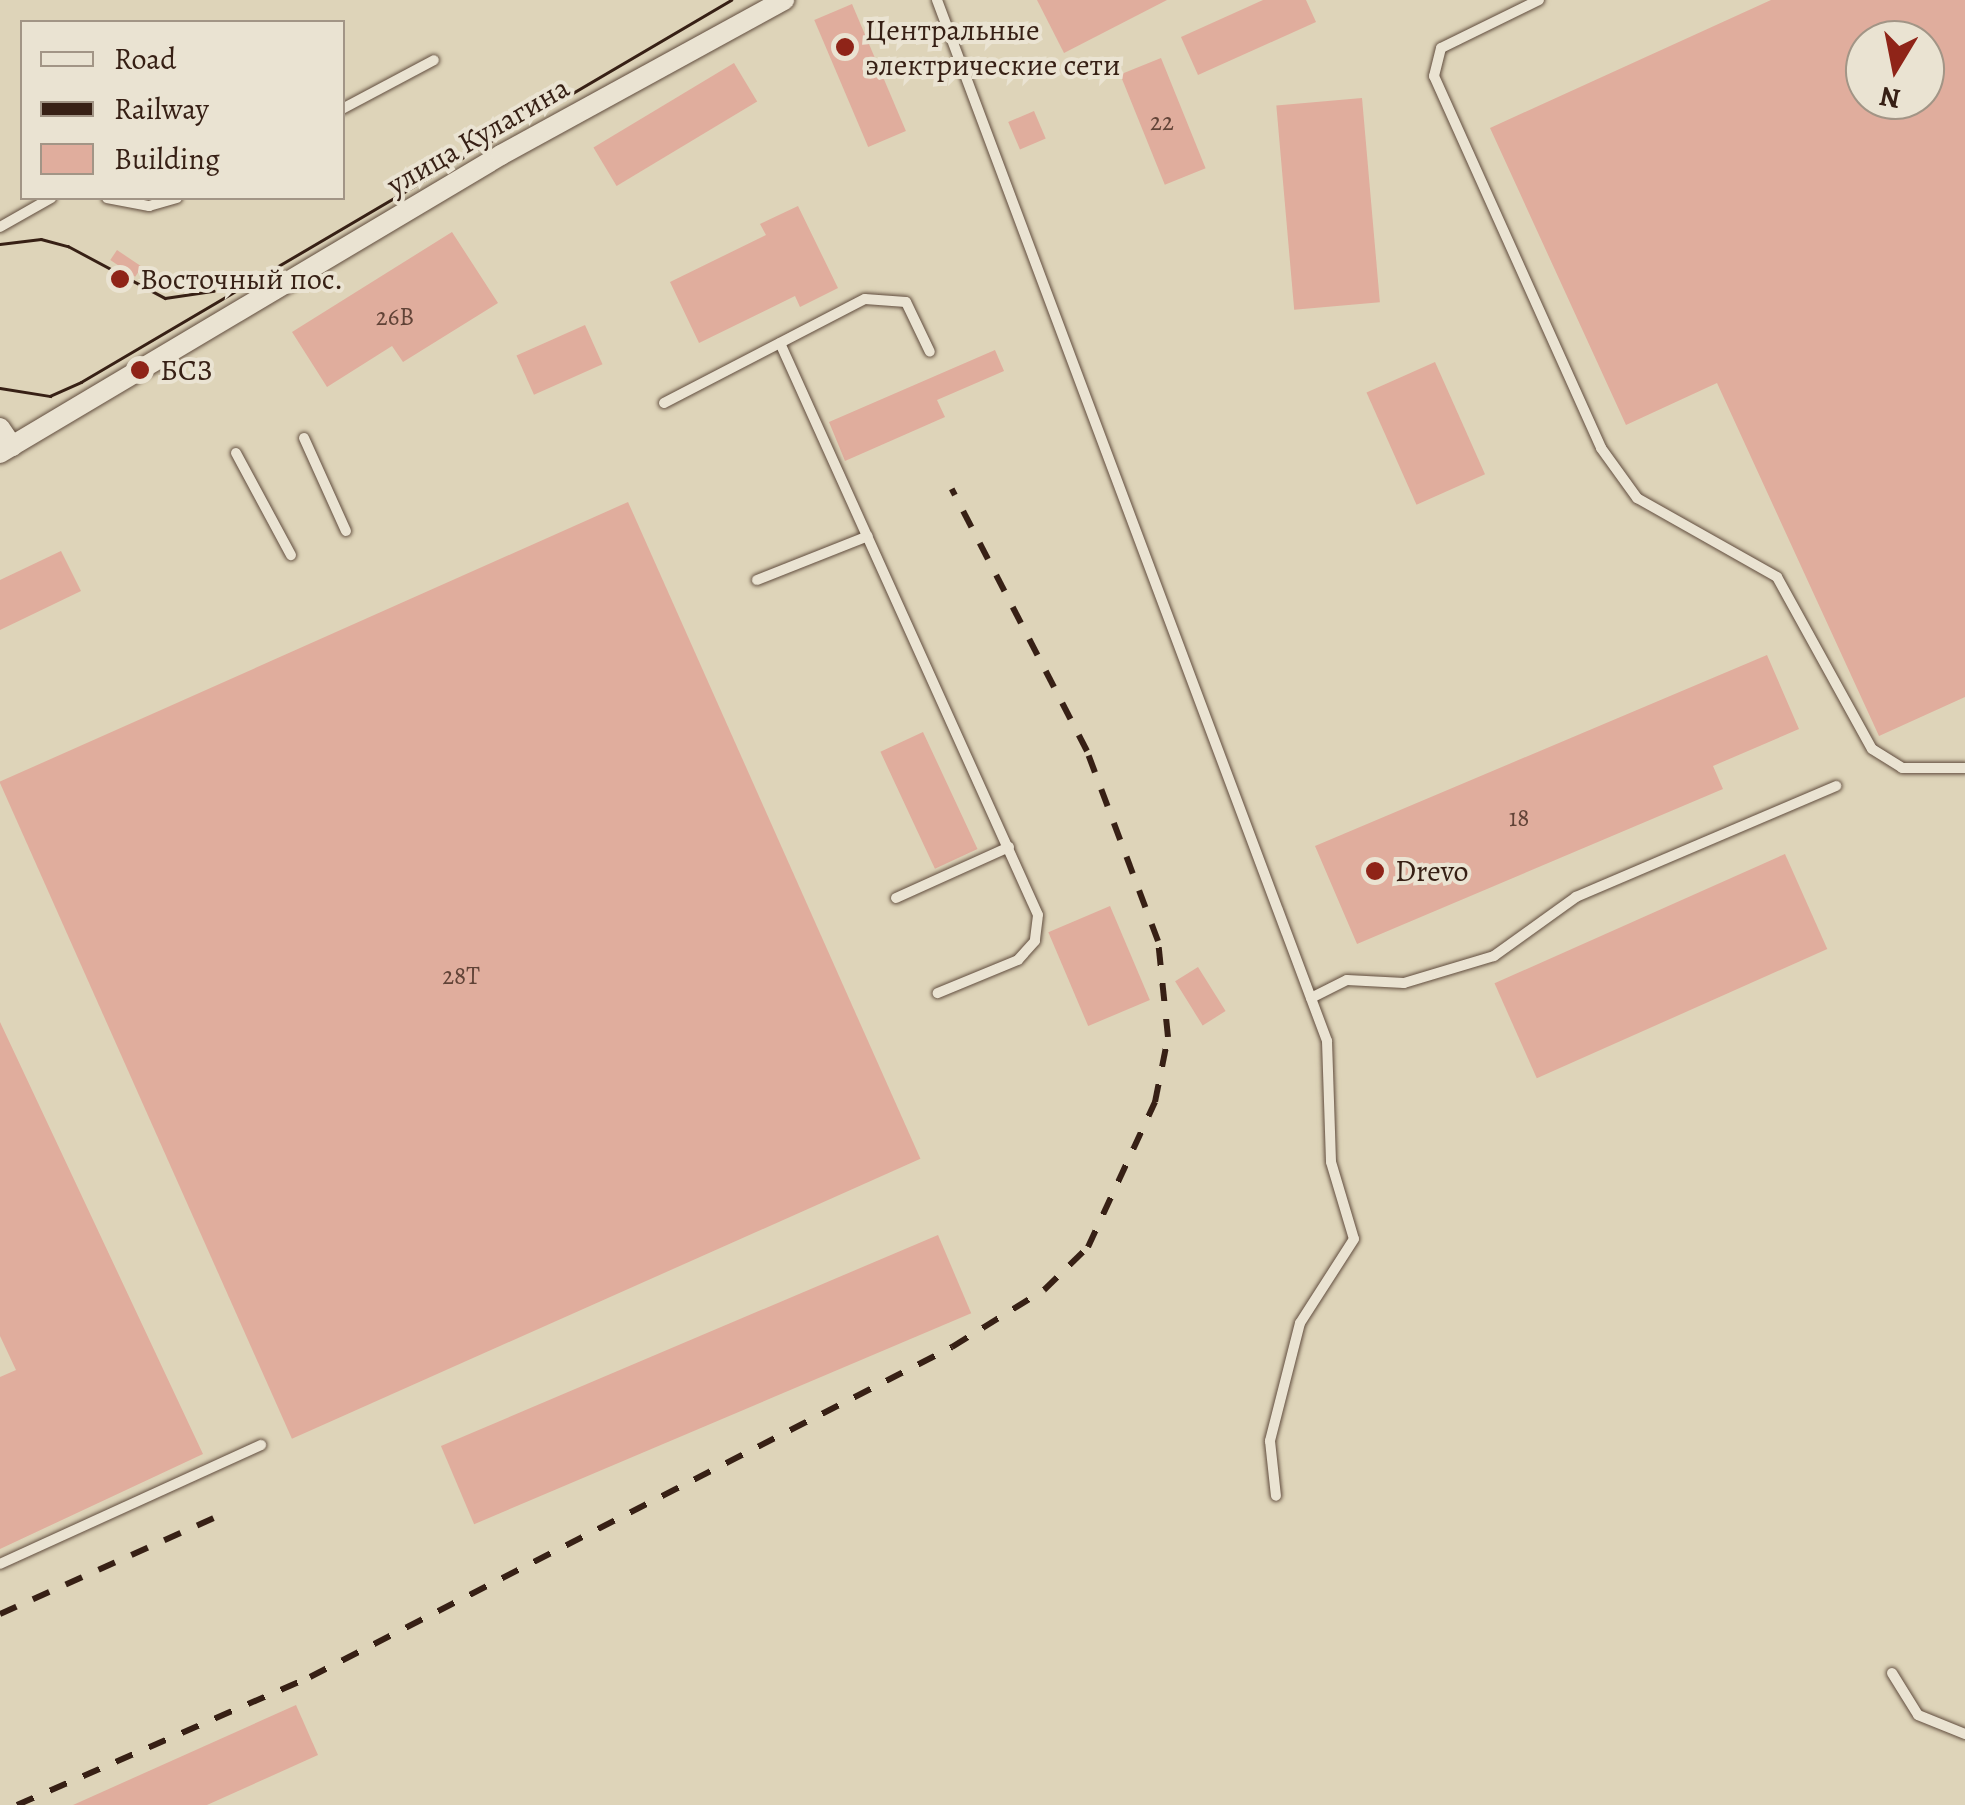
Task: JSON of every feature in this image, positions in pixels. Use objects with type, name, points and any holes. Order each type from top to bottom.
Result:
[{"type":"street","name":"улица Кулагина","points":[[4,442],[501,155],[784,0]]},
{"type":"lane","points":[[938,0],[1327,1041],[1332,1162],[1354,1239],[1300,1323],[1270,1441],[1276,1496]]},
{"type":"lane","points":[[1539,0],[1441,48],[1434,76],[1601,448],[1637,498],[1777,577],[1872,749],[1902,768],[1965,768]]},
{"type":"lane","points":[[345,107],[434,60]]},
{"type":"lane","points":[[0,227],[47,200]]},
{"type":"lane","points":[[118,200],[149,206],[171,200]]},
{"type":"lane","points":[[664,403],[780,343],[887,296],[906,302],[930,352]]},
{"type":"lane","points":[[780,343],[1038,915],[1035,942],[1018,960],[938,994]]},
{"type":"lane","points":[[304,438],[346,531]]},
{"type":"lane","points":[[236,453],[291,555]]},
{"type":"lane","points":[[757,580],[868,536]]},
{"type":"lane","points":[[1311,998],[1347,980],[1404,983],[1494,956],[1576,897],[1836,786]]},
{"type":"lane","points":[[896,898],[1008,847]]},
{"type":"lane","points":[[0,1564],[261,1445]]},
{"type":"lane","points":[[1892,1673],[1918,1715],[1965,1734]]},
{"type":"building","points":[[1037,0],[1167,0],[1064,53]]},
{"type":"building","points":[[1263,0],[1306,0],[1316,22],[1198,75],[1181,37]]},
{"type":"building","points":[[1771,0],[1965,0],[1965,697],[1879,736],[1717,383],[1626,425],[1490,128]]},
{"type":"building","points":[[852,4],[906,131],[868,147],[814,20]]},
{"type":"building","points":[[1161,58],[1206,168],[1165,185],[1120,74]]},
{"type":"building","points":[[734,63],[757,102],[617,186],[593,147]]},
{"type":"building","points":[[1362,98],[1380,302],[1294,310],[1276,105]]},
{"type":"building","points":[[1034,111],[1046,139],[1020,150],[1008,122]]},
{"type":"building","points":[[798,206],[838,288],[800,307],[795,296],[699,343],[670,282],[766,235],[760,224]]},
{"type":"building","points":[[452,232],[498,303],[403,362],[392,346],[327,387],[292,332]]},
{"type":"building","points":[[117,250],[142,267],[135,277],[110,260]]},
{"type":"building","points":[[585,325],[602,364],[534,395],[516,356]]},
{"type":"building","points":[[995,350],[1004,371],[937,400],[945,417],[845,461],[829,422]]},
{"type":"building","points":[[1435,362],[1485,474],[1417,505],[1366,393]]},
{"type":"building","points":[[628,502],[920,1159],[292,1439],[0,782]]},
{"type":"building","points":[[61,551],[81,591],[0,630],[0,580]]},
{"type":"building","points":[[1767,655],[1799,729],[1713,766],[1723,789],[1357,944],[1315,846]]},
{"type":"building","points":[[923,732],[978,849],[935,869],[880,752]]},
{"type":"building","points":[[1785,854],[1827,949],[1537,1078],[1494,983]]},
{"type":"building","points":[[1110,906],[1150,1000],[1088,1026],[1048,932]]},
{"type":"building","points":[[1198,967],[1226,1011],[1203,1025],[1175,981]]},
{"type":"building","points":[[0,1022],[203,1454],[0,1549],[0,1377],[16,1370],[0,1336]]},
{"type":"building","points":[[938,1235],[971,1313],[474,1524],[441,1446]]},
{"type":"building","points":[[296,1705],[318,1755],[207,1805],[73,1805]]},
{"type":"tram line","points":[[0,388],[50,396],[81,382],[731,0]]},
{"type":"tram line","points":[[0,244],[41,239],[68,246],[165,298],[213,291]]},
{"type":"railway","points":[[17,1805],[310,1677],[952,1347],[1044,1290],[1088,1247],[1155,1102],[1168,1037],[1158,941],[1087,751],[952,489]]},
{"type":"railway","points":[[0,1614],[214,1518]]},
{"type":"place","name":"Центральные электрические сети","points":[[845,47]]},
{"type":"place","name":"Восточный пос.","points":[[120,279]]},
{"type":"place","name":"БСЗ","points":[[140,370]]},
{"type":"place","name":"Drevo","points":[[1375,871]]}]
